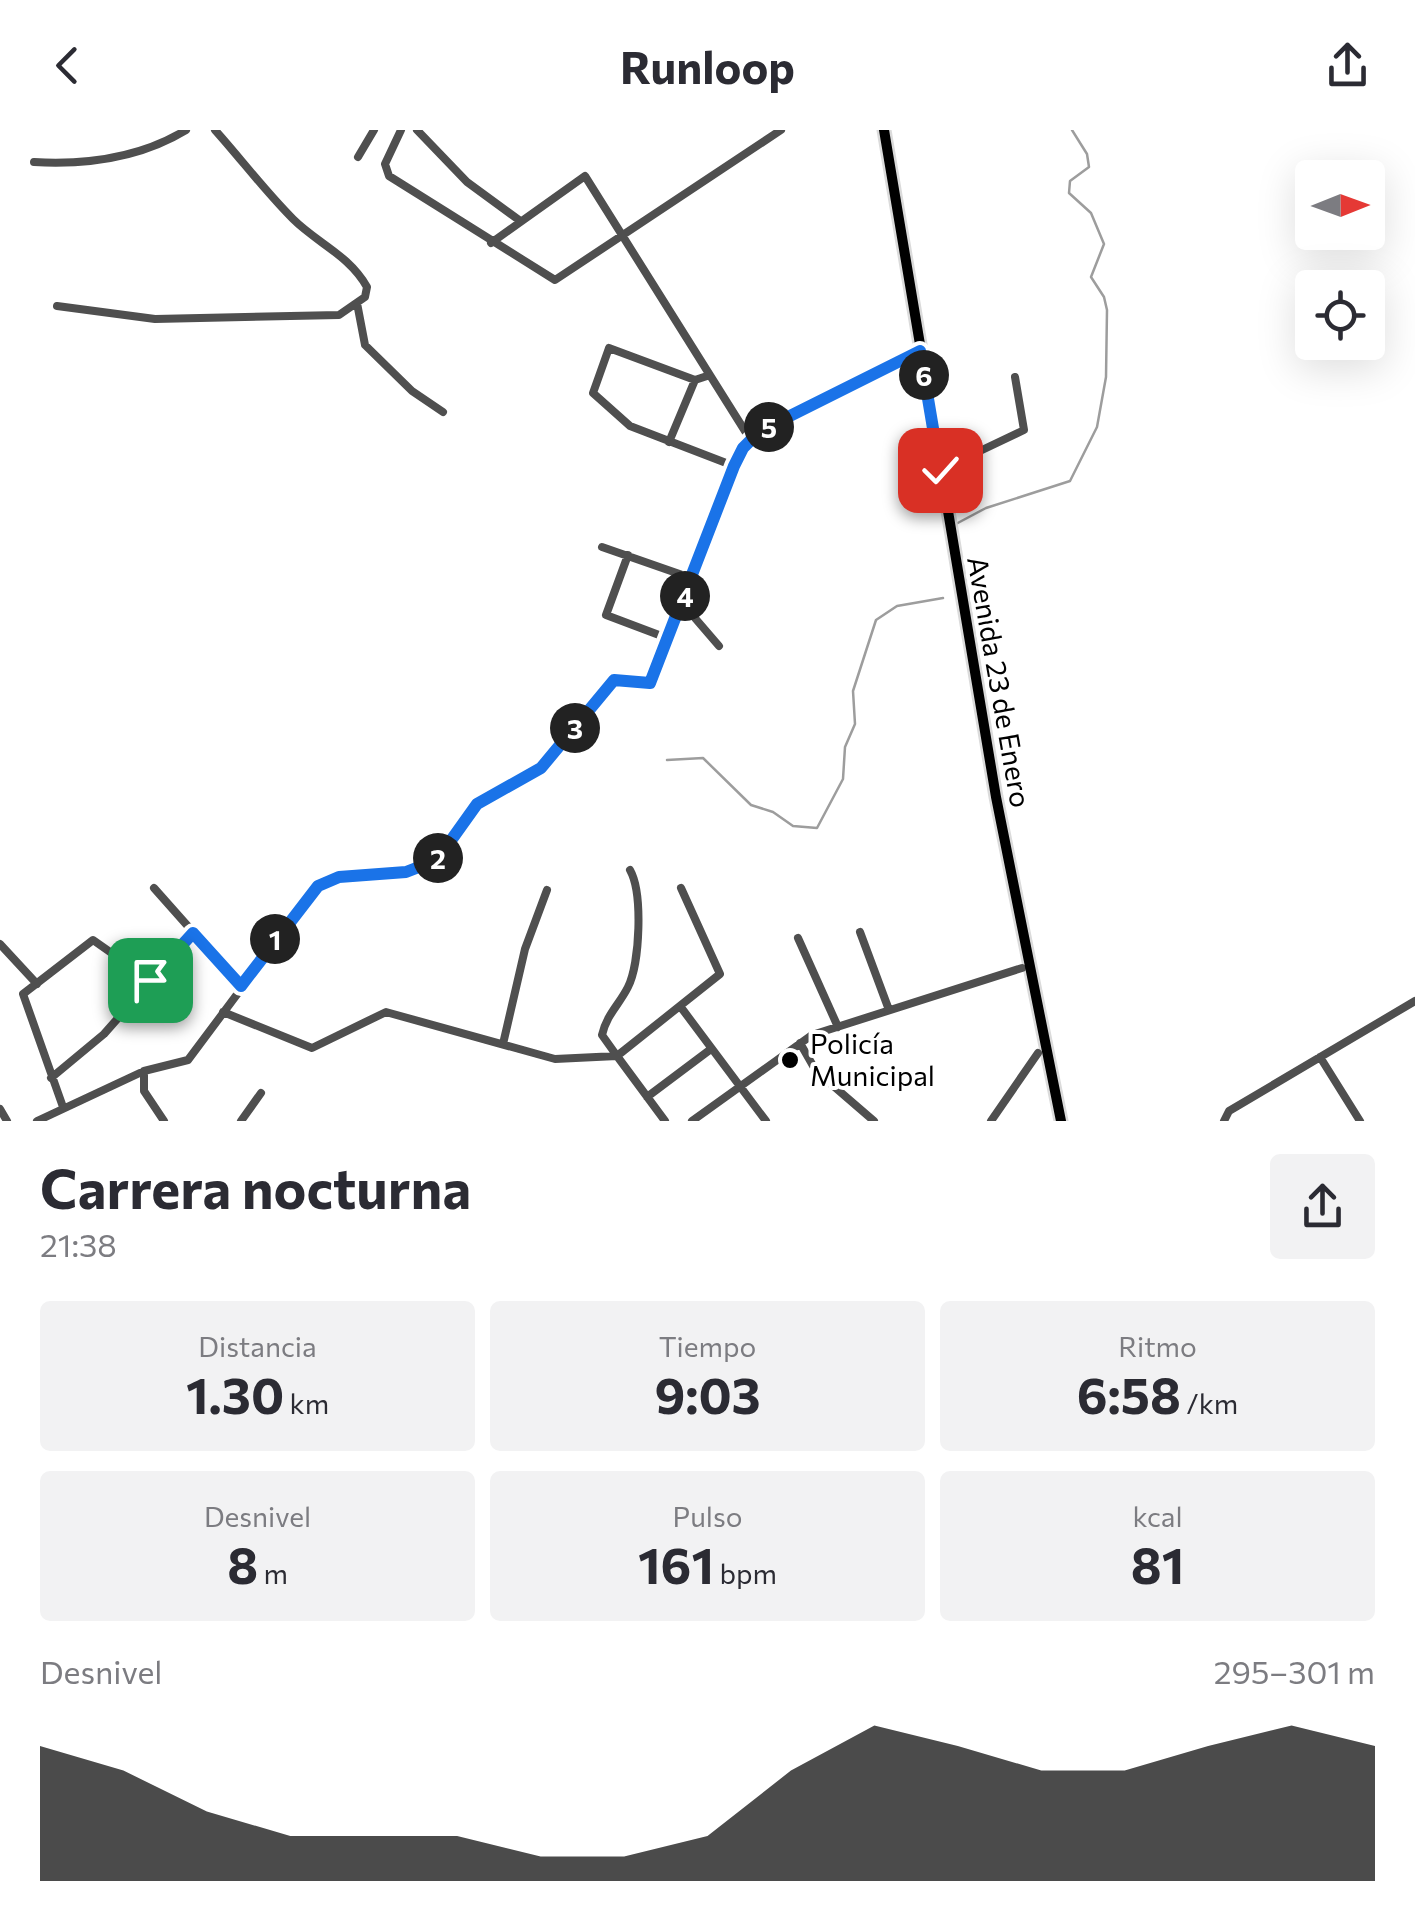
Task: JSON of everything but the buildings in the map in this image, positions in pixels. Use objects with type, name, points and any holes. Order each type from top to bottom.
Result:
[{"type":"main road","name":"Avenida 23 de Enero","points":[[881,130],[1022,968],[1038,1053],[1058,1121]]},
{"type":"main road","name":"Avenida 23 de Enero","points":[[917,352],[1058,1121]]},
{"type":"street","points":[[34,162],[82,165],[163,144],[186,130]]},
{"type":"street","points":[[57,306],[155,319],[339,315],[365,297],[367,287],[360,276],[332,247],[295,222],[215,130]]},
{"type":"street","points":[[358,157],[374,130]]},
{"type":"street","points":[[402,130],[385,171],[491,243],[555,280],[782,130]]},
{"type":"street","points":[[417,130],[467,182],[519,220]]},
{"type":"street","points":[[491,243],[585,176],[707,376],[750,438]]},
{"type":"street","points":[[357,303],[364,344],[412,391],[443,412]]},
{"type":"street","points":[[707,376],[695,380],[609,348],[593,393],[630,426],[734,466]]},
{"type":"street","points":[[36,1121],[144,1071],[188,1060],[318,886],[339,877],[406,872],[437,860],[477,804],[541,768],[614,680],[650,683],[734,466],[750,438],[917,352]]},
{"type":"street","points":[[940,470],[1024,430],[1015,377]]},
{"type":"street","points":[[668,442],[695,380]]},
{"type":"street","points":[[602,547],[691,578]]},
{"type":"street","points":[[628,555],[606,616],[667,638]]},
{"type":"street","points":[[682,603],[719,646]]},
{"type":"street","points":[[630,870],[640,907],[634,963],[628,986],[606,1016],[602,1035],[665,1121]]},
{"type":"street","points":[[154,888],[241,986]]},
{"type":"street","points":[[223,1012],[303,1047],[320,1046],[386,1012],[555,1058],[617,1056],[720,974],[681,888]]},
{"type":"street","points":[[503,1044],[525,948],[548,890]]},
{"type":"street","points":[[860,932],[889,1010]]},
{"type":"street","points":[[51,1078],[104,1034],[193,933]]},
{"type":"street","points":[[798,938],[838,1027]]},
{"type":"street","points":[[63,1107],[22,994],[93,940],[150,980]]},
{"type":"street","points":[[0,944],[36,984]]},
{"type":"street","points":[[692,1121],[800,1043],[1022,968]]},
{"type":"street","points":[[1224,1121],[1229,1111],[1415,1001]]},
{"type":"street","points":[[680,1006],[766,1121]]},
{"type":"street","points":[[800,1043],[816,1071],[874,1121]]},
{"type":"street","points":[[647,1097],[711,1049]]},
{"type":"street","points":[[991,1121],[1038,1053]]},
{"type":"street","points":[[1320,1057],[1360,1121]]},
{"type":"street","points":[[144,1071],[144,1090],[164,1121]]},
{"type":"street","points":[[241,1121],[261,1092]]},
{"type":"street","points":[[0,1109],[8,1121]]},
{"type":"waterway","points":[[954,525],[986,508],[1070,481],[1097,427],[1106,377],[1107,310],[1091,277],[1104,244],[1091,213],[1069,193],[1070,181],[1089,167],[1087,154],[1072,130]]},
{"type":"waterway","points":[[667,760],[703,758],[751,805],[773,812],[793,826],[817,828],[843,779],[845,747],[855,724],[853,691],[876,620],[897,606],[943,598]]},
{"type":"place","name":"Policía Municipal","points":[[790,1060]]},
{"type":"route","points":[[150,980],[193,933],[241,986],[318,886],[339,877],[424,868],[437,860],[477,804],[541,768],[614,680],[650,683],[734,466],[750,438],[760,431],[920,351],[940,470]]}]
